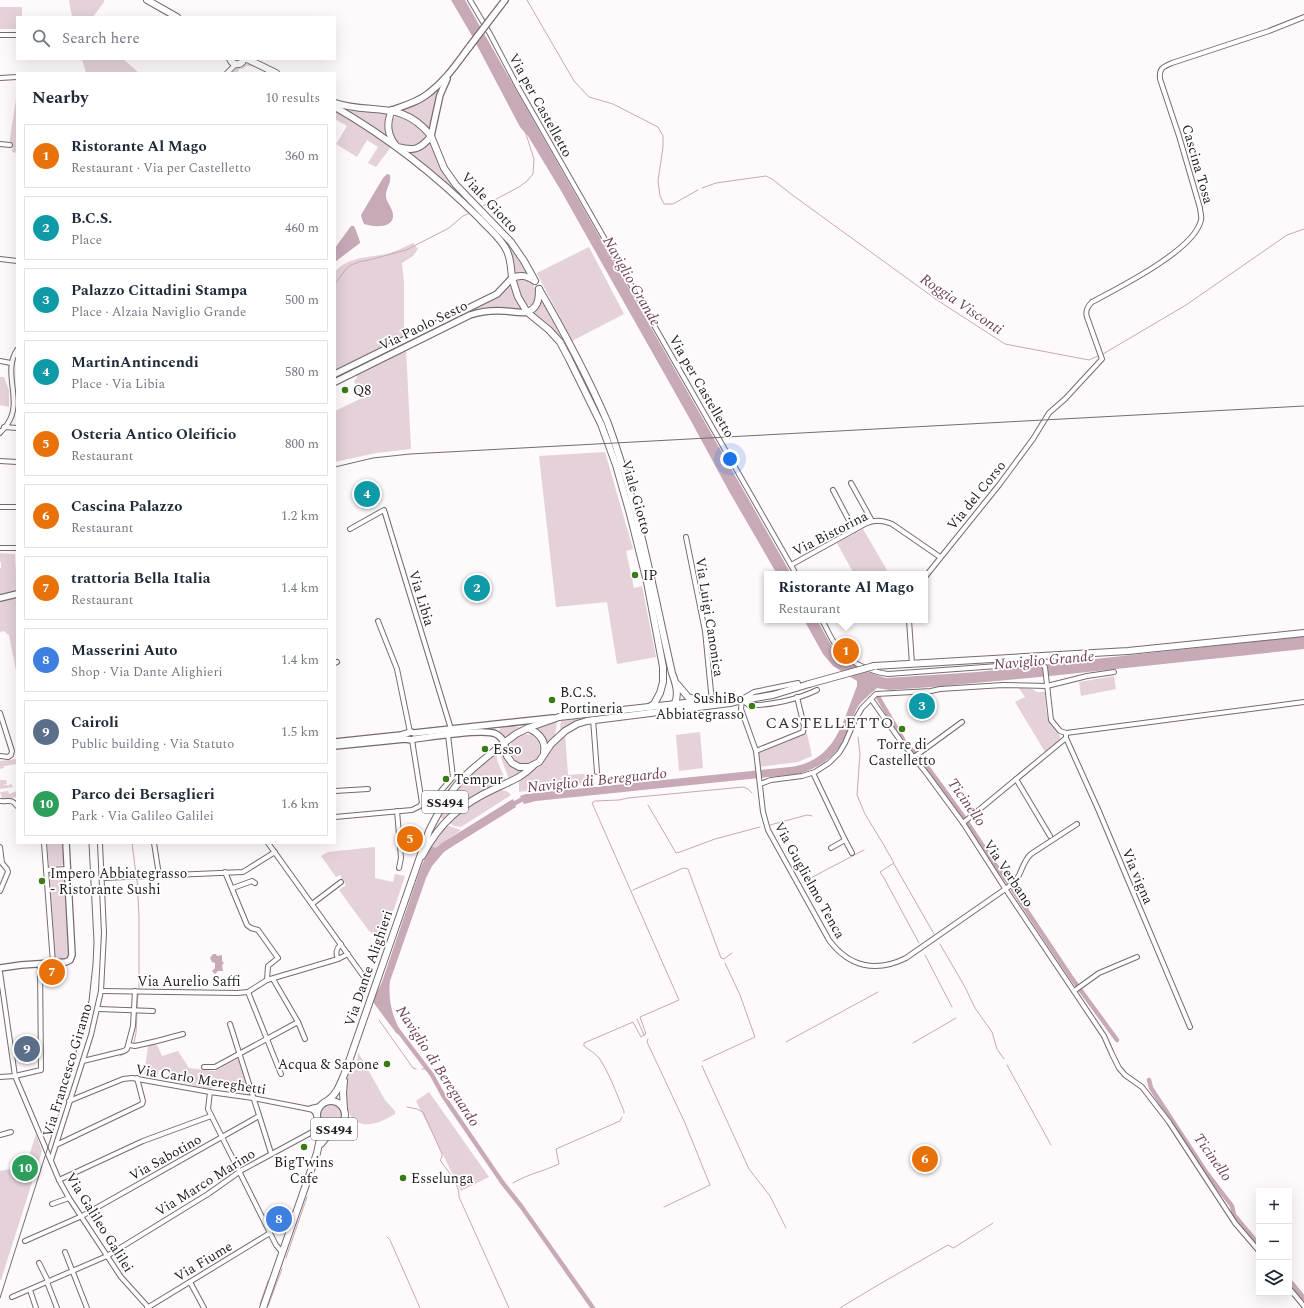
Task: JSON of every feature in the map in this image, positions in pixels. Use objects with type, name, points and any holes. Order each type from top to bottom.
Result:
[{"type":"main road","points":[[147,0],[175,16]]},
{"type":"main road","points":[[238,61],[256,63],[274,72]]},
{"type":"main road","name":"Viale Giotto","points":[[336,102],[356,107],[392,110],[400,113],[428,131],[444,168],[456,185],[510,242],[524,261],[565,334],[607,422],[646,552],[672,673],[676,682],[688,697],[693,700],[701,701]]},
{"type":"main road","name":"Viale Giotto","points":[[336,108],[371,128],[436,178],[464,203],[503,244],[510,260],[512,278],[518,297],[527,312],[550,330],[560,342],[569,358],[601,424],[616,465],[647,582],[664,667],[663,682],[660,693],[654,704],[649,707]]},
{"type":"main road","name":"Viale Giotto","points":[[392,110],[388,128],[389,135],[397,147]]},
{"type":"main road","points":[[397,147],[413,149],[419,148],[431,136]]},
{"type":"main road","points":[[512,278],[527,276],[535,282]]},
{"type":"main road","points":[[527,312],[532,310],[538,304],[539,289]]},
{"type":"main road","name":"SS494","points":[[532,766],[541,760],[544,752],[555,739],[565,731],[577,724],[593,719],[709,706],[773,695],[874,666],[1128,651],[1304,633]]},
{"type":"main road","name":"Viale Giotto","points":[[674,704],[677,698],[676,682]]},
{"type":"main road","name":"SS494","points":[[504,743],[516,734],[559,717],[701,701],[742,700]]},
{"type":"main road","points":[[669,710],[674,704]]},
{"type":"main road","points":[[528,729],[539,735],[543,740],[545,748],[544,752]]},
{"type":"main road","points":[[504,743],[507,756],[512,763],[522,767],[532,766]]},
{"type":"main road","name":"Via Dante Alighieri","points":[[317,1116],[322,1104],[330,1100],[334,1095],[346,1070],[429,831],[453,790],[476,766],[504,743]]},
{"type":"main road","name":"Via Dante Alighieri","points":[[414,874],[423,854],[436,833],[455,812],[465,804],[518,779],[532,766]]},
{"type":"main road","name":"Via Dante Alighieri","points":[[333,1129],[339,1126],[345,1117],[343,1093],[346,1070]]},
{"type":"main road","name":"SS494","points":[[322,1104],[328,1101],[336,1102],[344,1109]]},
{"type":"main road","name":"SS494","points":[[317,1116],[320,1123],[320,1138],[317,1153]]},
{"type":"main road","name":"SS494","points":[[320,1123],[328,1129],[333,1129]]},
{"type":"main road","name":"SS494","points":[[317,1153],[323,1140],[333,1129]]},
{"type":"main road","points":[[263,1308],[317,1153]]},
{"type":"street","name":"Via per Castelletto","points":[[470,0],[518,87],[794,571]]},
{"type":"street","points":[[392,110],[414,102],[428,94],[448,76],[505,0]]},
{"type":"street","name":"Cascina Tosa","points":[[1046,417],[1065,399],[1101,356],[1087,317],[1086,313],[1088,306],[1092,302],[1160,264],[1184,246],[1200,225],[1200,208],[1179,136],[1160,80],[1159,73],[1161,69],[1165,66],[1269,31],[1304,17]]},
{"type":"street","points":[[0,35],[16,35]]},
{"type":"street","points":[[227,72],[238,61]]},
{"type":"street","points":[[0,78],[16,76]]},
{"type":"street","points":[[431,136],[440,95],[448,76]]},
{"type":"street","points":[[0,144],[10,145]]},
{"type":"street","points":[[0,259],[16,261]]},
{"type":"street","name":"Via Paolo Sesto","points":[[336,374],[497,294],[512,278]]},
{"type":"street","name":"Via Paolo Sesto","points":[[336,382],[470,315],[488,310],[518,313],[527,312]]},
{"type":"street","points":[[0,433],[8,423],[13,408],[13,391],[10,367],[16,352]]},
{"type":"street","points":[[0,361],[11,363]]},
{"type":"street","name":"Via del Corso","points":[[928,573],[999,485],[1033,439],[1046,417]]},
{"type":"street","points":[[4,427],[16,428]]},
{"type":"street","points":[[0,461],[16,462]]},
{"type":"street","points":[[851,483],[872,521]]},
{"type":"street","points":[[833,490],[854,530]]},
{"type":"street","points":[[0,507],[16,507]]},
{"type":"street","name":"Via Libia","points":[[350,529],[384,510],[449,732]]},
{"type":"street","name":"Via Bistorina","points":[[791,565],[872,521],[884,521],[892,524],[940,557]]},
{"type":"street","name":"Via Luigi Canonica","points":[[686,537],[705,631],[712,700]]},
{"type":"street","points":[[0,548],[16,548]]},
{"type":"street","points":[[0,598],[16,594]]},
{"type":"street","points":[[336,817],[412,810],[420,806],[422,803],[411,736],[397,669],[378,622]]},
{"type":"street","points":[[824,623],[837,648],[842,654],[872,670],[888,674],[1042,664],[1045,667],[1050,720],[1060,731],[1066,733],[1304,702]]},
{"type":"street","points":[[909,623],[912,664]]},
{"type":"street","points":[[984,659],[985,668]]},
{"type":"street","points":[[760,784],[771,780],[813,773],[829,763],[839,753],[845,743],[862,708],[879,693],[932,691],[940,689],[1003,684],[1047,684],[1114,672]]},
{"type":"street","points":[[798,682],[754,692],[742,700],[751,705],[771,704],[817,690]]},
{"type":"street","points":[[756,751],[802,732],[804,726],[797,697]]},
{"type":"street","name":"Via Verbano","points":[[871,699],[900,740],[916,756],[964,822],[1005,889],[1076,990],[1104,1036],[1119,1068],[1125,1075],[1142,1087],[1169,1122],[1235,1222],[1256,1247]]},
{"type":"street","points":[[709,706],[712,700]]},
{"type":"street","name":"Via Guglielmo Tenca","points":[[742,700],[741,709],[756,751],[757,771],[763,812],[768,830],[829,940],[841,954],[859,964],[884,966],[906,958],[1014,883],[1019,877],[1025,860],[1031,854],[1077,824]]},
{"type":"street","points":[[0,713],[12,751],[11,755],[8,757],[0,756]]},
{"type":"street","points":[[336,746],[449,732],[509,722],[559,717]]},
{"type":"street","points":[[593,719],[597,772]]},
{"type":"street","points":[[509,722],[528,729]]},
{"type":"street","points":[[916,756],[962,722]]},
{"type":"street","points":[[449,732],[486,731],[498,735],[504,743]]},
{"type":"street","points":[[441,791],[453,777],[449,732]]},
{"type":"street","name":"Via vigna","points":[[1066,733],[1066,738],[1098,809],[1190,1027]]},
{"type":"street","points":[[336,742],[411,736]]},
{"type":"street","points":[[964,822],[1066,738]]},
{"type":"street","points":[[813,773],[852,853]]},
{"type":"street","points":[[1016,780],[1050,836]]},
{"type":"street","points":[[336,791],[368,789]]},
{"type":"street","points":[[0,801],[11,800],[16,805]]},
{"type":"street","points":[[397,811],[401,858],[399,868]]},
{"type":"street","points":[[831,848],[845,840]]},
{"type":"street","points":[[44,844],[53,963]]},
{"type":"street","points":[[0,968],[40,963],[66,962],[70,960],[72,955],[66,844]]},
{"type":"street","name":"Via Francesco Giramo","points":[[51,1160],[91,1035],[102,990],[104,933],[103,878],[100,844]]},
{"type":"street","points":[[154,844],[159,875]]},
{"type":"street","points":[[269,844],[364,977]]},
{"type":"street","points":[[0,848],[2,868],[7,869],[8,876],[0,891]]},
{"type":"street","points":[[103,878],[243,872],[275,852]]},
{"type":"street","points":[[46,870],[67,869]]},
{"type":"street","points":[[225,872],[247,925],[258,930],[278,958],[268,966],[267,980]]},
{"type":"street","points":[[232,888],[252,881],[255,883]]},
{"type":"street","points":[[312,904],[341,882]]},
{"type":"street","points":[[338,959],[336,955],[337,948],[341,944]]},
{"type":"street","name":"Via Aurelio Saffi","points":[[102,990],[248,992],[267,980],[338,959],[348,954]]},
{"type":"street","points":[[1076,990],[1099,973],[1136,957]]},
{"type":"street","points":[[0,1077],[15,1076],[41,1070],[40,963]]},
{"type":"street","name":"Via Galileo Galilei","points":[[0,972],[15,1076],[59,1180],[69,1198],[121,1277],[148,1308]]},
{"type":"street","points":[[273,979],[298,1022],[305,1039]]},
{"type":"street","points":[[83,1061],[127,1049],[133,1026],[135,991]]},
{"type":"street","points":[[248,992],[281,1074]]},
{"type":"street","points":[[98,1009],[153,1011]]},
{"type":"street","points":[[204,1067],[215,1067],[298,1022]]},
{"type":"street","points":[[230,1024],[271,1153]]},
{"type":"street","points":[[129,1045],[134,1046],[183,1034]]},
{"type":"street","points":[[56,1145],[142,1104],[143,1101],[137,1078]]},
{"type":"street","name":"Via Carlo Mereghetti","points":[[69,1101],[122,1079],[137,1078],[210,1092],[254,1098],[313,1110],[317,1116]]},
{"type":"street","points":[[210,1092],[208,1109],[211,1116],[276,1245],[282,1252]]},
{"type":"street","name":"Via Carlo Mereghetti","points":[[308,1109],[322,1104]]},
{"type":"street","points":[[59,1180],[143,1140],[211,1116]]},
{"type":"street","name":"Via Sabotino","points":[[25,1241],[82,1216],[259,1116]]},
{"type":"street","name":"Via Marco Marino","points":[[12,1297],[107,1256],[208,1194],[271,1153],[316,1130]]},
{"type":"street","points":[[0,1135],[11,1132]]},
{"type":"street","points":[[52,1204],[69,1198]]},
{"type":"street","name":"Via Fiume","points":[[148,1308],[270,1233]]},
{"type":"street","points":[[65,1252],[87,1308]]},
{"type":"street","points":[[40,1263],[57,1308]]},
{"type":"street","points":[[190,1282],[204,1308]]},
{"type":"street","points":[[30,1290],[36,1308]]},
{"type":"street","points":[[1292,1292],[1304,1306]]},
{"type":"shaded area","points":[[69,0],[104,0],[94,16],[72,16]]},
{"type":"shaded area","points":[[451,0],[465,0],[789,571],[775,571],[560,189],[528,136],[520,127],[471,34]]},
{"type":"shaded area","points":[[0,7],[22,7],[22,16],[16,16],[16,29],[0,29]]},
{"type":"shaded area","points":[[82,60],[124,60],[138,72],[86,72]]},
{"type":"shaded area","points":[[253,64],[269,72],[264,72],[253,66],[246,66],[242,69],[240,68],[238,72],[232,72],[238,67]]},
{"type":"shaded area","points":[[436,90],[437,92],[429,131],[398,110]]},
{"type":"shaded area","points":[[16,99],[16,153],[12,152],[13,143],[10,143]]},
{"type":"shaded area","points":[[339,106],[389,113],[385,124],[387,137]]},
{"type":"shaded area","points":[[336,110],[391,147],[376,167],[368,163],[378,147],[367,140],[357,157],[336,144],[347,126],[336,120]]},
{"type":"shaded area","points":[[397,116],[413,123],[420,129],[425,136],[419,145],[409,147],[398,143],[394,139],[390,132],[391,119]]},
{"type":"shaded area","points":[[430,141],[472,207],[407,152],[421,149]]},
{"type":"shaded area","points":[[387,174],[390,175],[390,178],[386,191],[386,197],[393,213],[392,220],[387,225],[382,226],[364,224],[361,215],[383,178]]},
{"type":"shaded area","points":[[351,226],[354,226],[360,243],[336,261],[336,247]]},
{"type":"shaded area","points":[[503,239],[518,256],[530,276],[514,276],[509,250]]},
{"type":"shaded area","points":[[413,243],[418,249],[413,256],[402,263],[404,283],[404,336],[336,370],[336,271],[346,263],[353,260],[383,255]]},
{"type":"shaded area","points":[[589,247],[624,314],[572,341],[537,273]]},
{"type":"shaded area","points":[[523,278],[531,283],[535,288],[535,304],[526,305],[516,286],[517,281]]},
{"type":"shaded area","points":[[511,284],[523,310],[503,308],[472,310],[503,293]]},
{"type":"shaded area","points":[[541,298],[564,343],[532,312]]},
{"type":"shaded area","points":[[406,349],[411,449],[376,453],[336,462],[336,411],[362,398],[354,381],[357,378],[356,373]]},
{"type":"shaded area","points":[[0,377],[4,377],[9,391],[9,407],[0,405]]},
{"type":"shaded area","points":[[605,452],[633,549],[626,551],[634,588],[642,586],[656,657],[617,664],[607,602],[556,607],[539,456]]},
{"type":"shaded area","points":[[863,529],[887,570],[852,571],[837,543]]},
{"type":"shaded area","points":[[0,553],[15,554],[16,590],[0,594]]},
{"type":"shaded area","points":[[16,598],[16,671],[9,635],[4,631],[0,632],[0,602]]},
{"type":"shaded area","points":[[806,623],[819,623],[834,650],[841,657],[867,672],[886,678],[978,672],[1304,636],[1304,649],[932,687],[889,690],[877,688],[857,708],[843,742],[833,755],[821,765],[798,774],[536,801],[524,804],[520,796],[526,794],[790,767],[805,763],[818,757],[835,738],[847,713],[857,686],[857,681],[833,666],[823,654]]},
{"type":"shaded area","points":[[1114,676],[1116,689],[1081,696],[1079,682]]},
{"type":"shaded area","points":[[1019,688],[1032,689],[1037,692],[1045,692],[1048,718],[1061,739],[1045,752],[1015,702],[1025,697]]},
{"type":"shaded area","points":[[594,716],[571,724],[560,730],[561,720]]},
{"type":"shaded area","points":[[557,721],[555,735],[546,745],[534,728]]},
{"type":"shaded area","points":[[511,725],[522,728],[505,740],[498,732],[502,726]]},
{"type":"shaded area","points":[[700,732],[703,768],[679,771],[676,735]]},
{"type":"shaded area","points":[[565,733],[568,775],[594,773],[592,781],[586,784],[519,792],[519,782],[535,768],[545,754]]},
{"type":"shaded area","points":[[807,733],[812,756],[798,762],[759,767],[758,753]]},
{"type":"shaded area","points":[[525,734],[536,738],[540,749],[536,760],[525,764],[514,760],[510,749],[514,738]]},
{"type":"shaded area","points":[[503,748],[506,757],[525,770],[509,779],[501,758]]},
{"type":"shaded area","points":[[497,752],[497,760],[506,781],[473,797],[445,820],[438,816],[466,777]]},
{"type":"shaded area","points":[[16,759],[16,764],[4,766],[4,768],[0,769],[0,761]]},
{"type":"shaded area","points":[[0,780],[6,780],[7,784],[5,784],[8,786],[11,784],[13,787],[0,789]]},
{"type":"shaded area","points":[[497,790],[508,792],[511,795],[461,827],[454,826],[448,822],[464,807]]},
{"type":"shaded area","points":[[8,791],[9,794],[16,791],[16,797],[4,799],[2,798],[0,792]]},
{"type":"shaded area","name":"Naviglio di Bereguardo","points":[[513,799],[516,807],[444,852],[432,866],[426,878],[390,981],[391,1008],[401,1032],[397,1034],[373,1002],[382,982],[421,867],[430,846],[436,848]]},
{"type":"shaded area","points":[[446,825],[461,830],[436,849],[431,846]]},
{"type":"shaded area","points":[[47,844],[62,844],[64,865],[49,867]]},
{"type":"shaded area","points":[[375,847],[375,878],[393,882],[395,874],[405,876],[384,939],[369,931],[339,890],[346,885],[340,875],[336,877],[321,856],[328,852]]},
{"type":"shaded area","points":[[49,873],[64,873],[69,952],[66,958],[60,960],[56,960],[54,956]]},
{"type":"shaded area","points":[[213,954],[216,954],[217,956],[222,955],[222,961],[224,963],[222,965],[223,971],[218,971],[215,974],[212,971],[215,968],[215,963],[212,962],[210,958]]},
{"type":"shaded area","points":[[155,1043],[162,1056],[178,1051],[189,1068],[215,1071],[237,1059],[240,1062],[249,1093],[214,1087],[209,1089],[178,1082],[179,1073],[159,1070],[157,1078],[144,1075],[148,1047],[147,1044]]},
{"type":"shaded area","points":[[358,1052],[385,1100],[395,1111],[395,1114],[383,1121],[366,1124],[358,1122],[348,1112],[345,1095],[346,1079],[347,1075],[357,1062]]},
{"type":"shaded area","points":[[429,1092],[489,1177],[461,1191],[416,1101]]},
{"type":"shaded area","points":[[332,1104],[340,1107],[343,1115],[340,1123],[332,1126],[324,1123],[321,1115],[324,1107]]},
{"type":"shaded area","points":[[36,1134],[42,1151],[0,1280],[0,1171],[26,1166]]},
{"type":"waterway","points":[[527,0],[574,81],[589,97],[613,104],[658,127],[663,136],[663,147],[658,181],[660,196],[664,204],[673,204],[698,190]]},
{"type":"waterway","points":[[483,206],[519,187],[533,174],[534,159],[525,131]]},
{"type":"waterway","name":"Roggia Visconti","points":[[702,188],[716,183],[766,176],[937,300],[1005,344],[1089,360],[1100,355]]},
{"type":"waterway","points":[[336,283],[345,270],[351,265],[406,250],[449,228],[463,216],[470,213]]},
{"type":"waterway","name":"Roggia Visconti","points":[[1103,354],[1186,305],[1287,235],[1304,229]]},
{"type":"waterway","name":"Ticinello","points":[[878,697],[905,743],[937,780],[1009,884]]},
{"type":"waterway","points":[[858,737],[860,754],[857,795],[865,814],[894,863],[880,872],[919,943]]},
{"type":"waterway","points":[[624,1113],[613,1084],[603,1064],[594,1053],[584,1046],[584,1043],[633,1022],[641,1037],[646,1034],[640,1017],[679,1000],[592,803],[595,801],[619,800],[743,787],[752,793]]},
{"type":"waterway","name":"Naviglio di Bereguardo","points":[[511,805],[523,799],[528,799]]},
{"type":"waterway","points":[[648,805],[676,853],[715,839],[760,827]]},
{"type":"waterway","points":[[770,825],[807,815],[812,816]]},
{"type":"waterway","points":[[132,844],[136,874]]},
{"type":"waterway","points":[[803,882],[864,850]]},
{"type":"waterway","points":[[894,864],[934,934]]},
{"type":"waterway","points":[[633,890],[681,869],[688,869],[721,958],[724,959],[732,953]]},
{"type":"waterway","points":[[137,879],[139,916],[139,989]]},
{"type":"waterway","name":"Ticinello","points":[[1013,890],[1071,977],[1117,1040]]},
{"type":"waterway","points":[[940,944],[965,987],[975,1008],[992,1032],[997,1049],[1004,1059]]},
{"type":"waterway","points":[[925,955],[952,1007]]},
{"type":"waterway","points":[[703,1061],[755,1037],[740,995],[725,963]]},
{"type":"waterway","points":[[786,1042],[878,992]]},
{"type":"waterway","points":[[137,1008],[138,994]]},
{"type":"waterway","points":[[134,1043],[137,1012]]},
{"type":"waterway","points":[[913,1043],[956,1018]]},
{"type":"waterway","points":[[637,1019],[644,1035]]},
{"type":"waterway","points":[[379,1020],[413,1068],[416,1069]]},
{"type":"waterway","name":"Naviglio di Bereguardo","points":[[397,1029],[432,1075],[444,1097],[502,1182],[521,1206],[593,1308]]},
{"type":"waterway","points":[[648,1039],[647,1042],[685,1123],[710,1185],[664,1207]]},
{"type":"waterway","points":[[120,1056],[128,1052]]},
{"type":"waterway","points":[[1007,1065],[1051,1145]]},
{"type":"waterway","points":[[702,1066],[749,1169],[770,1196],[786,1228]]},
{"type":"waterway","name":"Naviglio di Bereguardo","points":[[422,1069],[427,1069]]},
{"type":"waterway","name":"Ticinello","points":[[1149,1080],[1151,1088],[1206,1172],[1232,1206],[1234,1215],[1256,1241]]},
{"type":"waterway","points":[[407,1107],[423,1112],[442,1154],[440,1160],[455,1182],[459,1192],[459,1197],[509,1308]]},
{"type":"waterway","points":[[513,1183],[524,1177],[559,1164],[556,1149],[620,1121],[622,1117]]},
{"type":"waterway","points":[[286,1258],[307,1197]]},
{"type":"waterway","points":[[840,1308],[948,1245],[953,1248],[993,1223]]},
{"type":"waterway","points":[[387,1237],[390,1240],[420,1308]]},
{"type":"waterway","points":[[268,1306],[282,1269]]},
{"type":"waterway","points":[[260,1304],[268,1281]]},
{"type":"waterway","name":"Ticinello","points":[[1292,1284],[1304,1298]]},
{"type":"railway","points":[[336,467],[373,458],[410,454],[1304,406]]},
{"type":"railway","points":[[0,1298],[68,1084],[89,1001],[94,942],[89,844]]},
{"type":"place","name":"Q8","points":[[345,390]]},
{"type":"place","name":"MartinAntincendi","points":[[367,494]]},
{"type":"place","name":"IP","points":[[635,575]]},
{"type":"place","name":"B.C.S.","points":[[477,588]]},
{"type":"place","name":"Ristorante Al Mago","points":[[846,651]]},
{"type":"place","name":"B.C.S. Portineria","points":[[552,700]]},
{"type":"place","name":"SushiBo Abbiategrasso","points":[[752,706]]},
{"type":"place","name":"Palazzo Cittadini Stampa","points":[[922,706]]},
{"type":"place","name":"Torre di Castelletto","points":[[902,729]]},
{"type":"place","name":"Esso","points":[[485,749]]},
{"type":"place","name":"Tempur","points":[[446,779]]},
{"type":"place","name":"Osteria Antico Oleificio","points":[[410,839]]},
{"type":"place","name":"Impero Abbiategrasso - Ristorante Sushi","points":[[42,881]]},
{"type":"place","name":"trattoria Bella Italia","points":[[52,972]]},
{"type":"place","name":"Cairoli","points":[[27,1049]]},
{"type":"place","name":"Acqua & Sapone","points":[[387,1064]]},
{"type":"place","name":"BigTwins Cafe","points":[[304,1147]]},
{"type":"place","name":"Cascina Palazzo","points":[[925,1159]]},
{"type":"place","name":"Parco dei Bersaglieri","points":[[25,1168]]},
{"type":"place","name":"Esselunga","points":[[403,1178]]},
{"type":"place","name":"Masserini Auto","points":[[279,1219]]},
{"type":"district","name":"CASTELLETTO","points":[[830,722]]},
{"type":"water label","name":"Naviglio Grande","points":[[632,281]]},
{"type":"water label","name":"Naviglio Grande","points":[[1044,660]]}]
